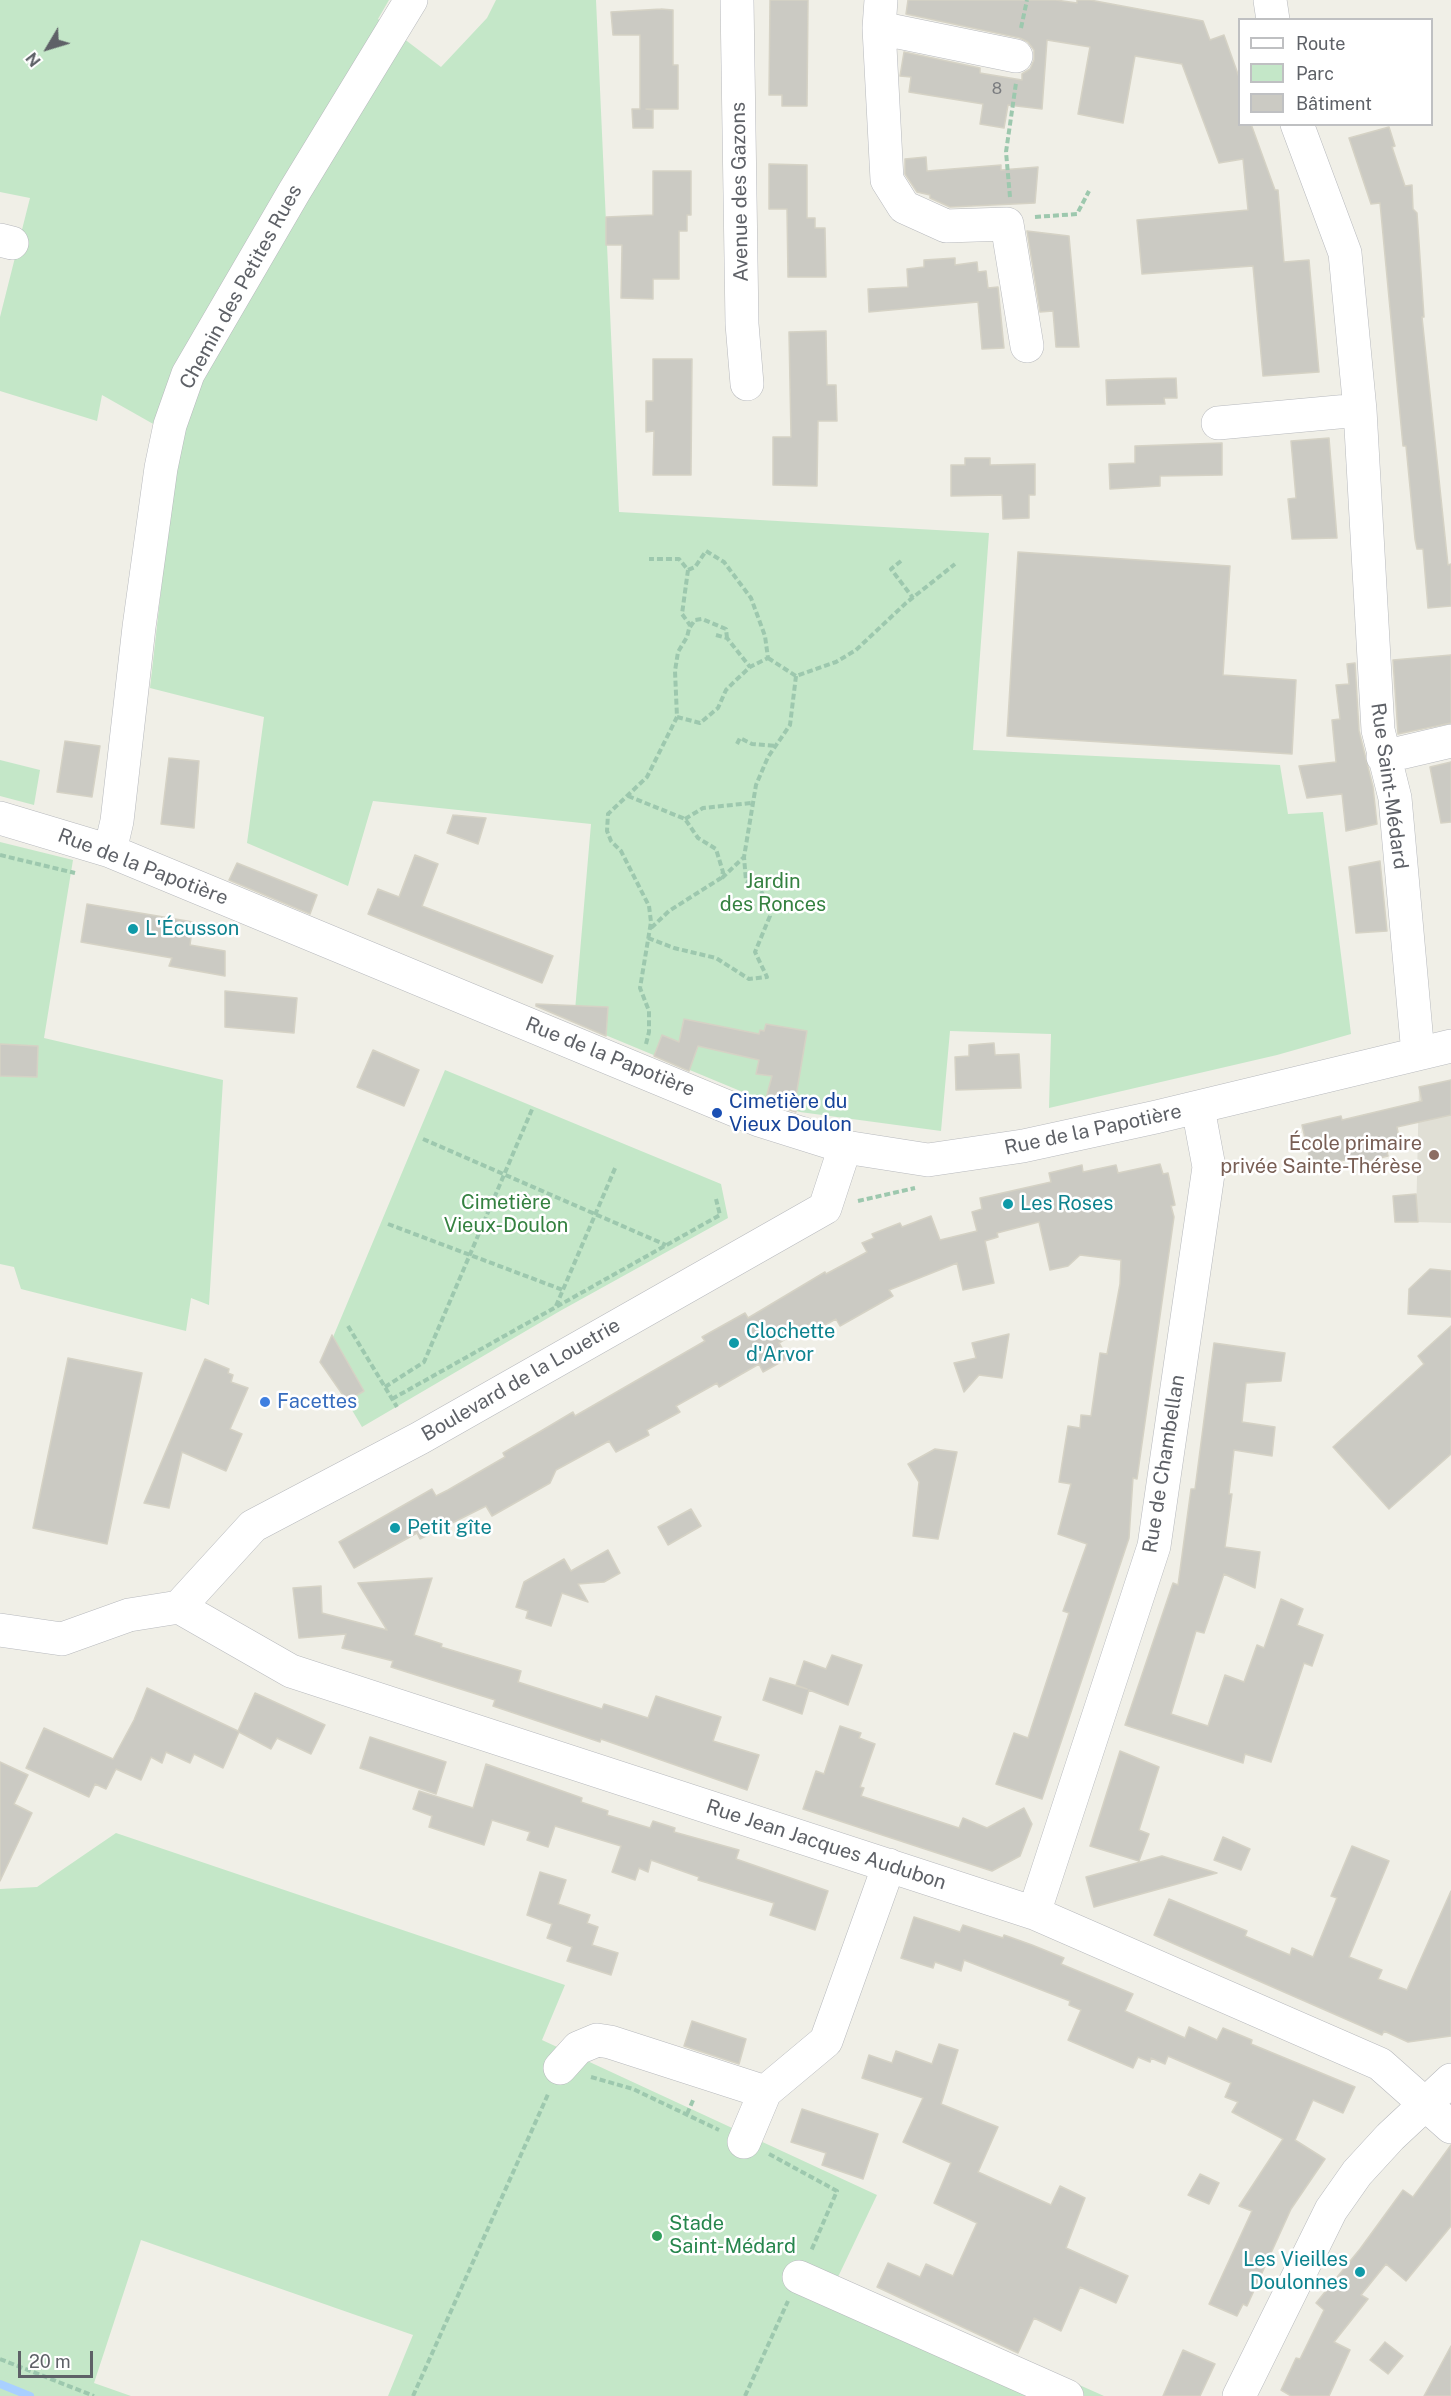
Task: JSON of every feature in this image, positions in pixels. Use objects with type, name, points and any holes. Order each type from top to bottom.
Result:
[{"type":"street","name":"Chemin des Petites Rues","points":[[110,850],[117,821],[139,627],[161,468],[173,415],[188,374],[294,192],[411,0]]},
{"type":"street","name":"Avenue des Gazons","points":[[737,0],[742,324],[747,384]]},
{"type":"street","points":[[1270,0],[1273,18]]},
{"type":"street","points":[[1016,56],[880,14],[887,180],[904,207],[946,226],[1009,218],[1027,346]]},
{"type":"street","name":"Rue Saint-Médard","points":[[1298,126],[1345,253],[1360,410],[1378,730],[1395,798],[1418,1054]]},
{"type":"street","points":[[1218,423],[1360,410]]},
{"type":"street","points":[[1383,757],[1451,741]]},
{"type":"street","name":"Rue de la Papotière","points":[[0,818],[110,850],[759,1120],[806,1137],[928,1160],[1023,1146],[1198,1108],[1451,1046]]},
{"type":"street","name":"Rue de Chambellan","points":[[1035,1912],[1154,1546],[1209,1167],[1198,1108]]},
{"type":"street","name":"Boulevard de la Louetrie","points":[[178,1607],[253,1526],[420,1438],[825,1208],[845,1146]]},
{"type":"street","points":[[0,1630],[62,1639],[129,1615],[178,1607]]},
{"type":"street","name":"Rue Jean Jacques Audubon","points":[[178,1607],[291,1671],[1035,1912],[1380,2064],[1451,2127]]},
{"type":"street","points":[[744,2142],[765,2092],[826,2041],[889,1865]]},
{"type":"street","points":[[560,2068],[578,2048],[597,2040],[610,2042],[765,2092]]},
{"type":"street","points":[[1239,2396],[1331,2210],[1357,2173],[1423,2104],[1451,2080]]},
{"type":"street","points":[[799,2277],[1067,2396]]},
{"type":"path","points":[[1027,0],[1016,56],[1016,90],[1006,152],[1009,218],[1077,214],[1089,191]]},
{"type":"path","points":[[688,570],[695,567],[706,551],[724,562],[751,598],[765,636],[768,658],[796,676]]},
{"type":"path","points":[[649,559],[679,560],[688,570],[688,583],[682,600],[682,614],[690,625],[689,629]]},
{"type":"path","points":[[901,561],[891,569],[913,598]]},
{"type":"path","points":[[796,676],[837,662],[856,650],[913,598],[955,564]]},
{"type":"path","points":[[637,1068],[649,1032],[649,1011],[640,988],[650,929],[649,906],[626,860],[607,831],[608,814],[647,777],[677,717],[675,671],[678,652],[695,620],[702,620],[726,629],[727,638],[750,667]]},
{"type":"path","points":[[716,635],[727,638]]},
{"type":"path","points":[[677,717],[700,723],[718,708],[726,690],[750,667],[768,658]]},
{"type":"path","points":[[648,938],[686,952],[716,958],[749,980],[767,977],[755,951],[770,916],[769,906],[761,891],[746,881],[744,857],[751,803],[768,757],[790,725],[796,676]]},
{"type":"path","points":[[736,744],[740,738],[752,744],[777,746]]},
{"type":"path","points":[[628,796],[685,819],[699,838],[716,849],[723,872],[721,878]]},
{"type":"path","points":[[685,819],[703,808],[751,803]]},
{"type":"path","points":[[0,855],[82,875]]},
{"type":"path","points":[[650,929],[669,911],[721,878],[744,857]]},
{"type":"path","points":[[385,1387],[424,1362],[533,1107]]},
{"type":"path","points":[[423,1139],[666,1245]]},
{"type":"path","points":[[556,1306],[616,1166]]},
{"type":"path","points":[[392,1399],[720,1215],[716,1199]]},
{"type":"path","points":[[388,1224],[563,1290]]},
{"type":"path","points":[[348,1326],[397,1407]]},
{"type":"path","points":[[412,2396],[560,2068],[633,2089],[744,2142],[837,2191]]},
{"type":"path","points":[[0,2359],[94,2396]]},
{"type":"shaded area","name":"École primaire privée Sainte-Thérèse","points":[[1451,1080],[1451,1223],[1416,1222],[1419,1087]]},
{"type":"green space","name":"Jardin des Ronces","points":[[0,0],[389,0],[378,19],[441,67],[487,18],[496,0],[596,0],[619,512],[989,533],[973,750],[1280,765],[1288,814],[1323,812],[1351,1034],[1277,1055],[1049,1108],[1051,1034],[950,1031],[941,1131],[800,1112],[762,1100],[574,1022],[591,824],[373,801],[348,886],[247,843],[264,717],[150,688],[178,438],[102,395],[97,421],[0,391],[0,317],[30,198],[0,192]]},
{"type":"green space","points":[[0,760],[40,770],[34,805],[0,796]]},
{"type":"green space","points":[[0,842],[73,860],[44,1038],[223,1080],[209,1305],[191,1298],[186,1331],[21,1289],[14,1267],[0,1264]]},
{"type":"green space","name":"Cimetière Vieux-Doulon","points":[[445,1070],[721,1184],[728,1218],[560,1311],[362,1427],[323,1361]]},
{"type":"green space","points":[[116,1833],[565,1985],[542,2040],[877,2195],[838,2277],[1104,2396],[388,2396],[413,2335],[141,2240],[94,2383],[131,2396],[0,2396],[0,1889],[37,1887]]},
{"type":"building","points":[[770,0],[808,0],[807,106],[782,106],[782,95],[769,95]]},
{"type":"building","points":[[908,0],[1056,0],[1077,3],[1077,0],[1090,0],[1203,21],[1210,40],[1224,35],[1238,74],[1238,126],[1252,126],[1275,190],[1278,190],[1284,262],[1309,260],[1319,372],[1263,376],[1253,266],[1142,274],[1137,220],[1248,210],[1243,159],[1219,163],[1182,64],[1135,56],[1123,123],[1078,114],[1090,47],[1047,40],[1042,109],[1008,105],[1004,128],[980,124],[983,104],[909,92],[911,77],[900,76],[904,52],[980,68],[980,73],[1022,80],[1022,74],[1030,69],[1034,60],[1034,50],[1028,42],[1020,38],[906,14]]},
{"type":"building","points":[[673,10],[673,65],[678,65],[678,109],[646,109],[653,110],[653,128],[633,128],[632,109],[640,109],[640,35],[613,35],[611,12]]},
{"type":"building","points":[[1389,127],[1395,146],[1392,147],[1405,186],[1412,185],[1413,209],[1417,213],[1424,317],[1422,317],[1448,565],[1451,564],[1451,606],[1428,608],[1423,549],[1417,549],[1415,539],[1406,446],[1403,446],[1380,203],[1371,204],[1349,138]]},
{"type":"building","points":[[926,157],[927,171],[1001,165],[1001,170],[1038,167],[1035,203],[950,207],[930,198],[930,195],[917,192],[905,174],[905,159]]},
{"type":"building","points":[[769,164],[807,165],[807,218],[815,218],[815,228],[825,228],[826,277],[788,277],[787,209],[769,209]]},
{"type":"building","points":[[653,171],[691,171],[691,215],[687,215],[687,231],[679,231],[679,279],[653,279],[653,299],[621,298],[622,245],[606,245],[606,217],[653,215]]},
{"type":"building","points":[[1027,231],[1069,236],[1079,347],[1056,347],[1053,311],[1040,312]]},
{"type":"building","points":[[955,258],[955,265],[977,262],[978,272],[986,271],[988,288],[998,287],[1004,348],[982,349],[978,302],[869,312],[868,289],[908,287],[907,269],[924,267],[924,260]]},
{"type":"building","points":[[826,331],[827,385],[836,385],[837,421],[818,421],[817,486],[773,485],[773,437],[791,437],[789,332]]},
{"type":"building","points":[[653,359],[692,359],[691,475],[653,475],[654,431],[646,432],[646,401],[653,401]]},
{"type":"building","points":[[1176,378],[1177,398],[1164,398],[1165,404],[1107,405],[1106,380]]},
{"type":"building","points":[[1329,438],[1337,538],[1292,539],[1288,499],[1296,498],[1291,441]]},
{"type":"building","points":[[1222,443],[1222,475],[1160,476],[1160,486],[1110,489],[1109,464],[1135,463],[1135,446]]},
{"type":"building","points":[[965,458],[990,458],[990,465],[1035,464],[1035,495],[1029,495],[1029,518],[1003,519],[1002,495],[951,496],[951,465],[965,465]]},
{"type":"building","points":[[1018,552],[1230,566],[1223,675],[1296,680],[1292,754],[1007,736]]},
{"type":"building","points":[[1451,655],[1451,723],[1398,734],[1393,660]]},
{"type":"building","points":[[1355,663],[1359,731],[1373,787],[1377,824],[1346,831],[1342,794],[1307,798],[1299,766],[1336,762],[1332,720],[1340,719],[1336,685],[1349,684],[1347,664]]},
{"type":"building","points":[[65,741],[100,746],[92,797],[57,792]]},
{"type":"building","points":[[169,758],[199,761],[194,828],[161,824]]},
{"type":"building","points":[[1451,762],[1451,822],[1441,823],[1430,767]]},
{"type":"building","points":[[453,815],[486,818],[478,844],[447,833]]},
{"type":"building","points":[[415,855],[438,864],[422,906],[553,956],[542,983],[368,914],[378,889],[399,897]]},
{"type":"building","points":[[1380,861],[1387,931],[1356,933],[1349,867]]},
{"type":"building","points":[[237,863],[317,895],[310,914],[229,880]]},
{"type":"building","name":"L'Écusson","points":[[87,904],[193,922],[190,945],[225,951],[225,976],[169,966],[172,958],[81,942]]},
{"type":"building","points":[[225,991],[297,998],[294,1033],[225,1027]]},
{"type":"building","points":[[536,1004],[608,1007],[606,1036],[536,1006]]},
{"type":"building","points":[[684,1019],[759,1034],[760,1030],[764,1031],[766,1024],[807,1031],[796,1096],[796,1112],[765,1102],[772,1076],[756,1074],[759,1060],[698,1046],[689,1071],[654,1056],[662,1035],[679,1042]]},
{"type":"building","points":[[994,1043],[995,1055],[1019,1054],[1021,1088],[956,1090],[955,1057],[969,1056],[969,1045]]},
{"type":"building","points":[[0,1044],[38,1046],[37,1077],[0,1076]]},
{"type":"building","points":[[373,1050],[419,1070],[404,1106],[357,1087]]},
{"type":"building","points":[[1451,1080],[1451,1115],[1397,1127],[1400,1143],[1386,1146],[1388,1156],[1363,1162],[1361,1156],[1312,1168],[1302,1125],[1341,1116],[1342,1120],[1422,1101],[1419,1087]]},
{"type":"building","points":[[1160,1164],[1163,1174],[1168,1173],[1175,1205],[1171,1206],[1174,1217],[1137,1479],[1133,1478],[1129,1538],[1042,1799],[996,1784],[1014,1733],[1028,1738],[1069,1613],[1063,1611],[1087,1544],[1058,1534],[1071,1484],[1059,1482],[1068,1426],[1080,1428],[1081,1415],[1091,1416],[1100,1353],[1107,1354],[1120,1284],[1121,1260],[1080,1255],[1068,1266],[1050,1270],[1039,1222],[997,1233],[998,1237],[985,1241],[994,1283],[963,1290],[957,1263],[889,1290],[893,1296],[840,1326],[836,1319],[816,1330],[812,1323],[779,1343],[788,1358],[763,1372],[759,1364],[719,1387],[717,1383],[676,1406],[680,1412],[647,1430],[649,1435],[616,1452],[609,1441],[556,1470],[550,1483],[492,1516],[486,1506],[420,1539],[417,1533],[354,1568],[339,1542],[432,1489],[436,1496],[448,1490],[505,1457],[503,1453],[573,1412],[575,1416],[705,1341],[702,1337],[745,1313],[748,1318],[825,1272],[826,1274],[867,1252],[862,1243],[874,1238],[872,1234],[900,1223],[902,1227],[931,1216],[940,1240],[977,1231],[972,1212],[982,1209],[980,1198],[1051,1182],[1049,1173],[1082,1165],[1083,1172],[1116,1165],[1118,1173]]},
{"type":"building","points":[[1416,1194],[1418,1222],[1395,1222],[1393,1196]]},
{"type":"building","points":[[1430,1269],[1451,1271],[1451,1317],[1408,1314],[1409,1289]]},
{"type":"building","points":[[1451,1326],[1451,1454],[1389,1509],[1333,1447],[1424,1364],[1418,1356]]},
{"type":"building","points":[[1009,1334],[1002,1378],[979,1375],[964,1392],[954,1363],[976,1358],[972,1343]]},
{"type":"building","points":[[332,1335],[364,1391],[347,1401],[320,1362]]},
{"type":"building","points":[[1214,1343],[1285,1353],[1281,1381],[1246,1383],[1242,1422],[1275,1427],[1272,1456],[1234,1450],[1229,1494],[1232,1494],[1225,1547],[1260,1552],[1255,1588],[1224,1574],[1204,1633],[1196,1631],[1171,1714],[1208,1726],[1225,1675],[1244,1682],[1257,1645],[1264,1648],[1281,1599],[1303,1609],[1297,1625],[1323,1635],[1312,1666],[1304,1663],[1271,1762],[1245,1754],[1243,1763],[1125,1725],[1173,1583],[1178,1585],[1191,1489],[1195,1489]]},
{"type":"building","points":[[68,1358],[142,1373],[107,1544],[33,1528]]},
{"type":"building","points":[[205,1359],[229,1369],[228,1373],[233,1375],[231,1382],[248,1388],[230,1429],[242,1434],[226,1471],[182,1452],[169,1508],[144,1503]]},
{"type":"building","points":[[935,1449],[957,1452],[938,1539],[913,1536],[919,1482],[908,1464]]},
{"type":"building","points":[[691,1509],[701,1526],[668,1545],[658,1527]]},
{"type":"building","points":[[608,1550],[620,1573],[604,1582],[578,1584],[588,1602],[562,1593],[551,1626],[526,1618],[528,1611],[516,1607],[524,1582],[564,1559],[571,1571]]},
{"type":"building","points":[[432,1578],[414,1635],[442,1644],[441,1647],[521,1671],[518,1682],[602,1709],[604,1704],[648,1718],[656,1696],[721,1717],[713,1741],[759,1755],[747,1790],[601,1739],[600,1742],[493,1706],[495,1700],[391,1667],[393,1661],[342,1648],[346,1634],[299,1638],[293,1588],[321,1586],[322,1613],[387,1630],[358,1583]]},
{"type":"building","points":[[832,1655],[862,1665],[848,1705],[809,1690],[802,1714],[763,1700],[770,1678],[807,1689],[796,1685],[804,1661],[826,1669]]},
{"type":"building","points":[[147,1688],[238,1731],[255,1693],[325,1725],[311,1754],[277,1738],[271,1749],[239,1732],[223,1768],[194,1754],[190,1763],[166,1752],[162,1763],[151,1757],[141,1780],[116,1769],[106,1789],[95,1784],[89,1797],[26,1768],[44,1728],[113,1759],[134,1720]]},
{"type":"building","points":[[840,1726],[861,1733],[859,1738],[875,1744],[860,1787],[864,1788],[861,1796],[959,1828],[963,1818],[987,1828],[1024,1808],[1032,1824],[1020,1856],[992,1871],[803,1809],[816,1771],[824,1774]]},
{"type":"building","points":[[370,1737],[446,1762],[436,1794],[360,1768]]},
{"type":"building","points":[[1120,1751],[1159,1767],[1139,1830],[1149,1834],[1139,1861],[1090,1846]]},
{"type":"building","points":[[0,1762],[28,1775],[14,1804],[32,1813],[0,1881]]},
{"type":"building","points":[[486,1764],[582,1798],[581,1802],[608,1811],[607,1815],[650,1828],[653,1821],[675,1828],[674,1832],[739,1850],[736,1859],[828,1891],[815,1930],[770,1915],[774,1903],[698,1880],[699,1877],[651,1860],[648,1872],[639,1868],[635,1880],[612,1872],[621,1846],[555,1826],[548,1847],[527,1840],[530,1832],[492,1820],[484,1845],[429,1827],[432,1816],[413,1809],[419,1791],[473,1808]]},
{"type":"building","points":[[1223,1837],[1250,1849],[1241,1870],[1214,1860]]},
{"type":"building","points":[[1352,1846],[1389,1861],[1349,1957],[1382,1970],[1378,1979],[1407,1990],[1451,1891],[1451,2036],[1408,2042],[1384,2031],[1382,2035],[1154,1935],[1169,1899],[1247,1931],[1245,1936],[1290,1955],[1292,1948],[1313,1957],[1337,1898],[1331,1896]]},
{"type":"building","points":[[1162,1856],[1217,1873],[1094,1907],[1086,1877]]},
{"type":"building","points":[[540,1872],[566,1880],[558,1904],[590,1915],[587,1923],[598,1927],[592,1945],[618,1953],[611,1975],[567,1961],[572,1947],[547,1938],[552,1924],[527,1915]]},
{"type":"building","points":[[914,1917],[960,1932],[963,1925],[1003,1938],[1004,1935],[1032,1945],[1064,1958],[1061,1964],[1133,1994],[1125,2011],[1185,2038],[1189,2027],[1217,2040],[1223,2028],[1252,2040],[1251,2044],[1355,2087],[1343,2113],[1313,2100],[1295,2140],[1325,2159],[1291,2209],[1247,2306],[1243,2304],[1237,2316],[1209,2304],[1252,2211],[1239,2206],[1283,2139],[1232,2112],[1238,2102],[1225,2097],[1231,2083],[1168,2056],[1165,2064],[1151,2058],[1150,2062],[1138,2057],[1133,2068],[1068,2040],[1081,2010],[1069,2005],[1070,2001],[964,1960],[961,1971],[935,1962],[933,1968],[901,1958]]},
{"type":"building","points":[[692,2021],[746,2039],[739,2064],[684,2046]]},
{"type":"building","points":[[939,2044],[958,2050],[941,2104],[998,2127],[978,2172],[1051,2205],[1060,2186],[1085,2198],[1066,2248],[1128,2276],[1116,2303],[1080,2287],[1061,2331],[1034,2318],[1018,2353],[877,2287],[888,2263],[920,2277],[926,2264],[953,2276],[977,2223],[934,2203],[951,2163],[903,2142],[923,2098],[862,2078],[869,2055],[892,2063],[896,2051],[932,2064]]},
{"type":"building","points":[[802,2109],[878,2134],[863,2179],[822,2165],[826,2153],[791,2142]]},
{"type":"building","points":[[1451,2145],[1451,2226],[1406,2281],[1386,2264],[1361,2295],[1368,2299],[1334,2342],[1350,2350],[1329,2396],[1291,2396],[1281,2390],[1296,2358],[1300,2359],[1324,2310],[1316,2303],[1360,2249],[1403,2190],[1413,2197]]},
{"type":"building","points":[[1200,2174],[1219,2183],[1209,2204],[1188,2195]]},
{"type":"building","points":[[1385,2342],[1403,2356],[1388,2374],[1370,2360]]},
{"type":"building","points":[[1451,2346],[1451,2396],[1424,2396]]},
{"type":"building","points":[[1183,2350],[1215,2364],[1200,2396],[1163,2396]]},
{"type":"waterway","points":[[0,2384],[30,2396]]},
{"type":"place","name":"L'Écusson","points":[[133,929]]},
{"type":"place","name":"Cimetière du Vieux Doulon","points":[[717,1113]]},
{"type":"place","name":"École primaire privée Sainte-Thérèse","points":[[1434,1155]]},
{"type":"place","name":"Les Roses","points":[[1008,1204]]},
{"type":"place","name":"Clochette d'Arvor","points":[[734,1343]]},
{"type":"place","name":"Facettes","points":[[265,1402]]},
{"type":"place","name":"Petit gîte","points":[[395,1528]]},
{"type":"place","name":"Stade Saint-Médard","points":[[657,2236]]},
{"type":"place","name":"Les Vieilles Doulonnes","points":[[1360,2272]]}]
